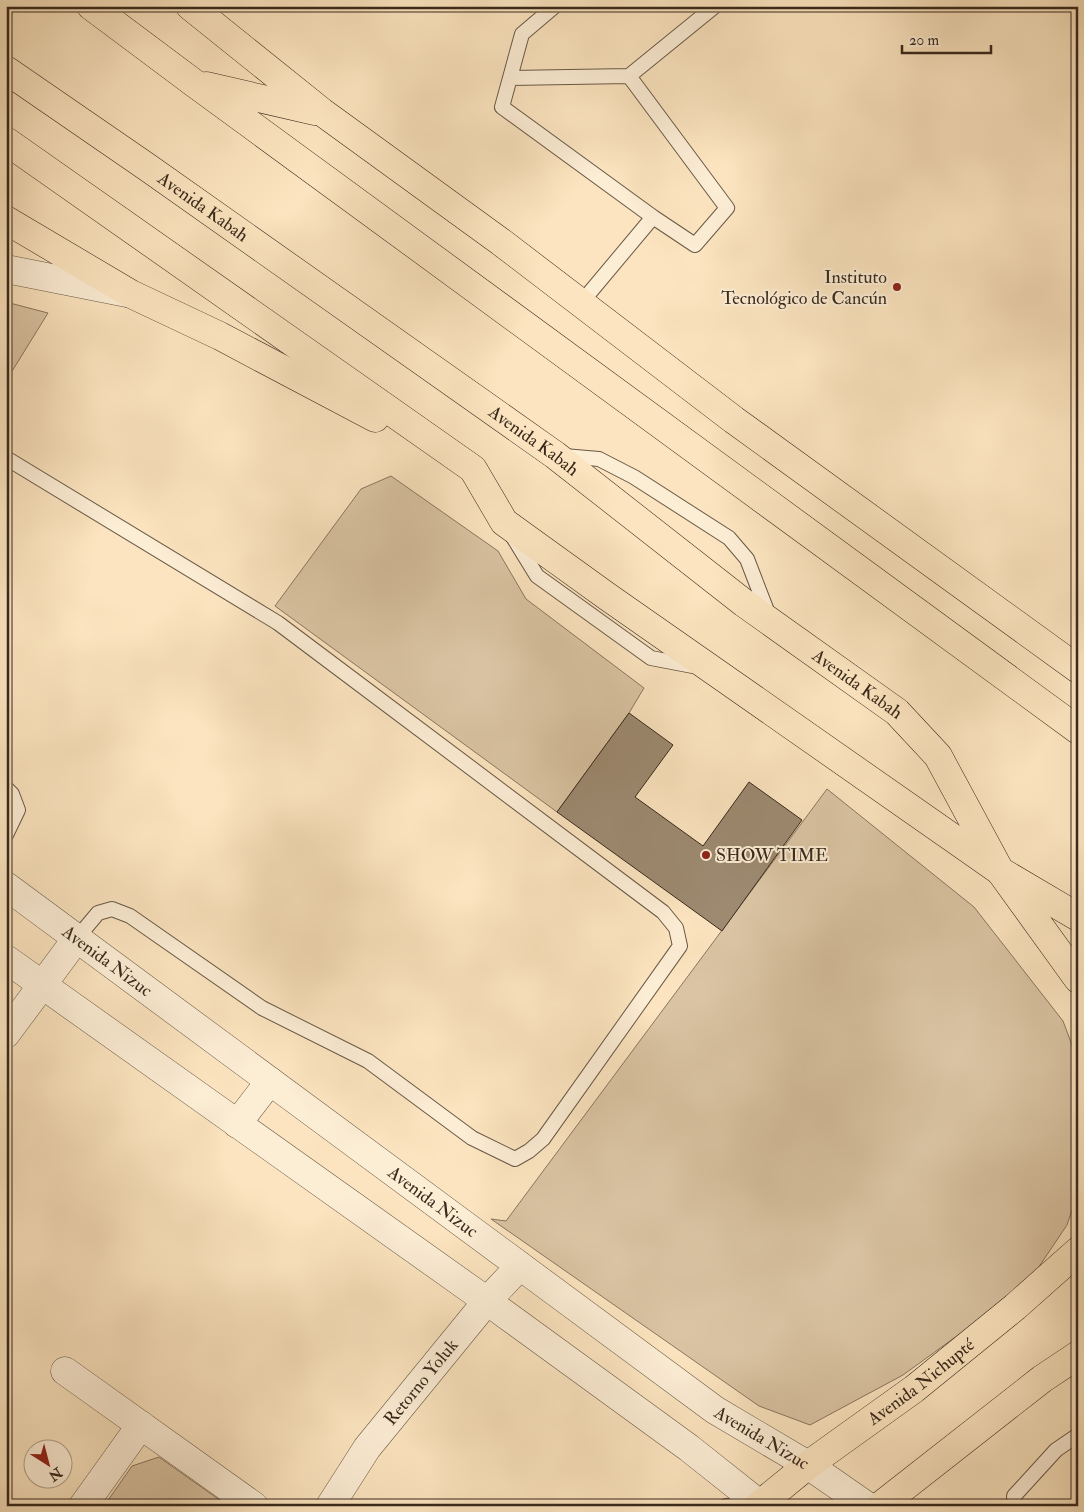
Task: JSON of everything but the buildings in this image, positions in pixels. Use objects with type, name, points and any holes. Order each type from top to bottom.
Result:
[{"type":"main road","points":[[91,6],[1078,730]]},
{"type":"main road","points":[[190,6],[322,112],[501,242],[734,420],[1078,669]]},
{"type":"main road","name":"Avenida Kabah","points":[[6,70],[556,455],[744,603],[897,712],[938,756],[1000,871]]},
{"type":"main road","points":[[194,83],[322,112]]},
{"type":"main road","points":[[6,141],[473,469],[504,522],[1000,871],[1078,918]]},
{"type":"main road","points":[[6,220],[131,294],[220,336],[473,469]]},
{"type":"main road","points":[[1000,871],[1078,978]]},
{"type":"main road","name":"Avenida Nichupté","points":[[760,1505],[808,1465],[914,1389],[1015,1307],[1078,1251]]},
{"type":"main road","points":[[880,1506],[1042,1379],[1078,1355]]},
{"type":"street","points":[[6,269],[131,294]]},
{"type":"street","name":"Avenida Nizuc","points":[[6,886],[715,1410],[808,1465],[867,1506]]},
{"type":"street","points":[[6,1034],[77,938]]},
{"type":"street","points":[[6,959],[487,1301],[689,1448],[760,1505]]},
{"type":"street","points":[[237,1124],[270,1081]]},
{"type":"street","name":"Retorno Yoluk","points":[[330,1506],[366,1448],[487,1301],[520,1266]]},
{"type":"street","points":[[65,1371],[254,1506]]},
{"type":"street","points":[[83,1506],[141,1425]]},
{"type":"lane","points":[[555,6],[522,34],[502,107],[653,217],[695,245],[727,208],[629,76]]},
{"type":"lane","points":[[510,78],[629,76],[715,6]]},
{"type":"lane","points":[[581,303],[653,217]]},
{"type":"lane","points":[[556,455],[599,460],[634,477],[729,538],[747,559],[771,623]]},
{"type":"lane","points":[[6,458],[278,623],[663,912],[676,928],[680,946],[543,1139],[529,1152],[515,1159],[472,1138],[368,1062],[262,1008],[130,916],[112,909],[98,914],[77,938]]},
{"type":"lane","points":[[6,788],[12,794],[18,810],[6,835]]},
{"type":"lane","points":[[1015,1506],[1014,1496],[1056,1450],[1078,1436]]},
{"type":"lane","points":[[726,1506],[760,1505]]},
{"type":"shaded area","points":[[6,302],[48,313],[6,381]]},
{"type":"shaded area","points":[[391,476],[498,551],[526,599],[644,688],[629,713],[557,812],[275,606],[361,489]]},
{"type":"shaded area","points":[[827,789],[974,907],[1063,1021],[1078,1061],[1078,1192],[1067,1225],[1026,1286],[903,1375],[810,1425],[759,1406],[491,1219],[506,1221]]},
{"type":"shaded area","points":[[159,1457],[228,1506],[104,1506],[132,1466]]},
{"type":"place","name":"Instituto Tecnológico de Cancún","points":[[897,287]]},
{"type":"place","name":"SHOW TIME","points":[[706,855]]}]
